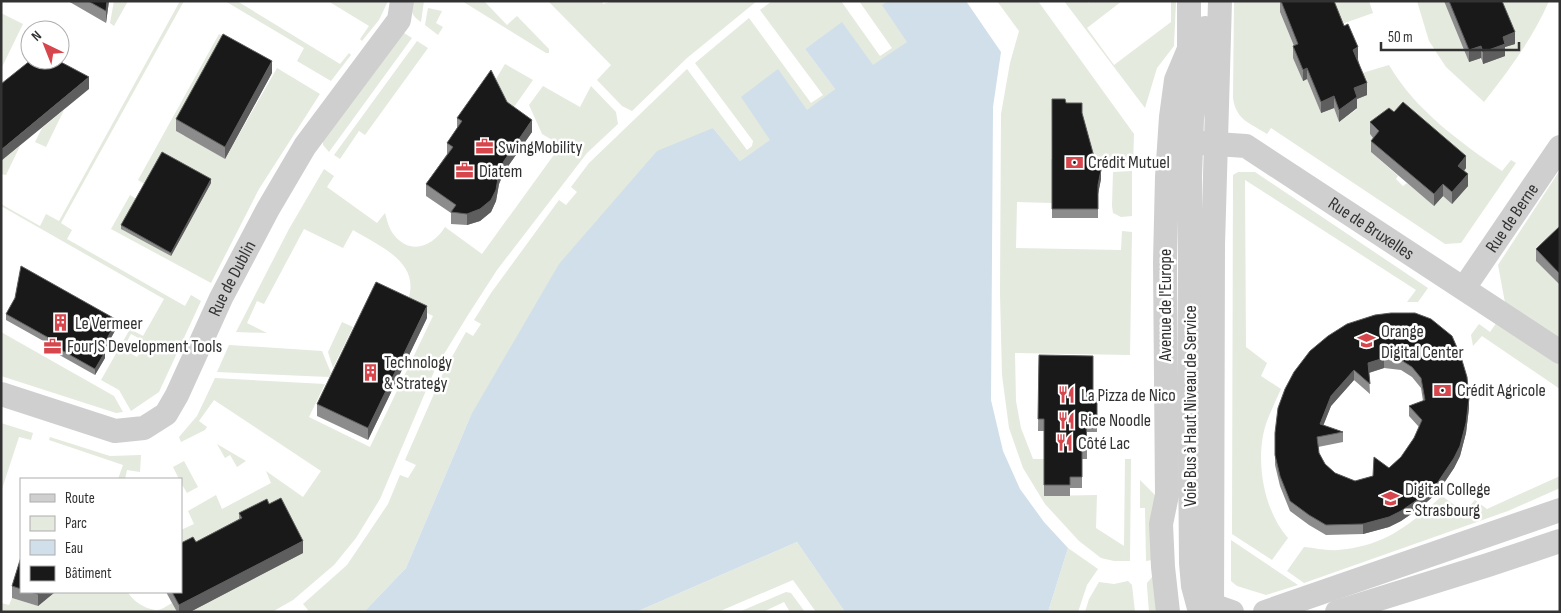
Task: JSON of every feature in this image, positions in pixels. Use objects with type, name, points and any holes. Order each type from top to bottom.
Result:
[{"type":"street","name":"Rue de Dublin","points":[[1,394],[115,431],[144,428],[166,414],[177,395],[221,298],[268,209],[305,146],[399,20],[402,1]]},
{"type":"street","name":"Avenue de l'Europe","points":[[1189,1],[1189,49],[1176,80],[1171,117],[1190,177]]},
{"type":"street","name":"Avenue de l'Europe","points":[[1168,612],[1161,524],[1166,495],[1164,262],[1180,143],[1192,119],[1203,55],[1205,1]]},
{"type":"street","points":[[1214,610],[1213,244],[1220,1]]},
{"type":"street","name":"Rue de Bruxelles","points":[[1180,143],[1246,146],[1560,352]]},
{"type":"street","name":"Rue de Berne","points":[[1464,288],[1560,147]]},
{"type":"street","name":"Voie Bus à Haut Niveau de Service","points":[[1190,177],[1190,445],[1193,586]]},
{"type":"street","points":[[1266,612],[1560,510]]},
{"type":"street","points":[[1337,612],[1560,541]]},
{"type":"street","points":[[1373,612],[1488,565]]},
{"type":"street","points":[[1193,586],[1214,610]]},
{"type":"street","points":[[1189,612],[1193,586]]},
{"type":"green space","points":[[114,1],[128,1],[114,26],[110,23]]},
{"type":"green space","points":[[180,1],[184,1],[61,223],[72,230],[67,239],[185,306],[191,295],[201,301],[159,392],[131,411],[119,390],[101,380],[130,329],[143,336],[164,299],[1,206],[1,204],[40,226],[46,214],[59,221]],"holes":[[[131,334],[146,342],[137,357],[123,349]]]},
{"type":"green space","points":[[225,1],[237,1],[340,64],[349,53],[351,55],[331,81],[297,61],[304,48]]},
{"type":"green space","points":[[328,1],[388,1],[379,20],[362,41],[360,39],[369,26]]},
{"type":"green space","points":[[412,1],[424,1],[421,22],[413,13]]},
{"type":"green space","points":[[462,1],[484,1],[507,25],[517,16],[549,49],[549,53],[546,53]]},
{"type":"green space","points":[[548,1],[602,1],[603,4],[613,1],[757,1],[687,58],[632,111],[622,106],[597,80],[611,65]]},
{"type":"green space","points":[[772,1],[841,1],[880,56],[892,48],[859,1],[888,1],[883,5],[908,42],[873,66],[842,23],[805,49],[835,89],[807,111],[742,97],[771,140],[740,161],[713,128],[471,415],[406,568],[364,612],[307,612],[308,610],[303,604],[347,565],[388,504],[400,475],[408,478],[416,465],[405,460],[444,371],[466,332],[473,336],[481,324],[474,320],[491,293],[559,200],[566,205],[577,192],[571,187],[589,163],[687,69],[747,150],[752,146],[753,141],[695,63],[749,18],[811,103],[823,95],[760,10]]},
{"type":"green space","points":[[997,1],[1038,1],[1134,134],[1133,165],[1094,166],[1052,108],[1051,159],[1062,159],[1052,177],[1052,203],[1017,202],[1016,248],[1121,250],[1122,231],[1132,232],[1130,355],[1015,353],[1016,401],[1021,428],[1033,459],[1044,459],[1044,496],[1097,495],[1096,528],[1124,546],[1125,459],[1131,459],[1130,561],[1114,561],[1101,558],[1079,541],[1045,504],[1023,468],[1009,428],[1002,375],[1000,294],[1001,114],[1010,63],[1019,31]]},
{"type":"green space","points":[[1064,1],[1088,1],[1088,3],[1091,1],[1122,1],[1087,28],[1114,65],[1171,22],[1171,1],[1176,1],[1174,46],[1157,68],[1145,108]]},
{"type":"green space","points":[[1234,1],[1290,1],[1280,12],[1298,56],[1303,81],[1307,79],[1321,113],[1334,108],[1339,122],[1357,109],[1354,100],[1359,74],[1389,65],[1412,97],[1470,149],[1502,171],[1511,160],[1516,163],[1461,243],[1445,244],[1271,128],[1267,134],[1250,124],[1237,111],[1233,98]],"holes":[[[1403,114],[1466,167],[1434,205],[1407,183],[1403,186],[1396,179],[1398,176],[1371,152],[1379,143],[1370,134]]]},
{"type":"green space","points":[[1329,1],[1369,1],[1373,13],[1339,25]]},
{"type":"green space","points":[[1417,1],[1444,1],[1483,64],[1499,4],[1506,1],[1549,1],[1528,41],[1484,102],[1446,67],[1429,41]]},
{"type":"green space","points":[[428,8],[442,11],[436,23],[443,27],[438,35],[425,25]]},
{"type":"green space","points":[[1,13],[20,22],[20,30],[1,69]]},
{"type":"green space","points":[[404,33],[412,38],[329,152],[323,145],[323,140],[399,37]]},
{"type":"green space","points":[[219,34],[228,39],[176,131],[184,136],[186,132],[200,144],[225,159],[277,68],[320,94],[259,189],[211,283],[111,229],[130,195],[138,200],[171,256],[211,183],[146,185],[138,180]]},
{"type":"green space","points":[[417,41],[428,48],[365,135],[359,131],[340,159],[334,155]]},
{"type":"green space","points":[[505,64],[533,80],[514,107],[505,101],[496,79]]},
{"type":"green space","points":[[543,86],[580,107],[591,86],[616,112],[618,124],[587,153],[497,270],[468,315],[436,367],[380,499],[356,538],[334,565],[293,600],[272,612],[190,612],[303,553],[182,555],[182,530],[194,524],[188,511],[216,495],[222,509],[271,483],[266,471],[303,497],[321,471],[214,400],[199,421],[207,427],[205,430],[181,442],[179,437],[197,416],[215,378],[325,384],[309,417],[370,447],[433,316],[407,303],[410,289],[409,277],[404,267],[387,250],[353,230],[343,248],[304,229],[264,304],[257,301],[247,323],[267,333],[236,332],[289,229],[324,169],[334,176],[327,187],[377,223],[385,213],[392,233],[407,245],[414,247],[428,243],[440,234],[445,227],[482,254],[561,145],[542,134],[529,105]]},
{"type":"green space","points":[[64,110],[46,147],[35,142],[42,128]]},
{"type":"green space","points":[[20,146],[6,175],[1,174],[1,161]]},
{"type":"green space","points":[[1560,170],[1560,238],[1536,261],[1560,285],[1560,344],[1506,308],[1498,265]]},
{"type":"green space","points":[[1132,171],[1132,216],[1121,217],[1113,213],[1113,172]]},
{"type":"green space","points":[[1238,172],[1255,172],[1428,288],[1418,302],[1407,302],[1416,290],[1245,180],[1246,347],[1267,363],[1261,376],[1281,389],[1267,421],[1261,451],[1263,483],[1267,498],[1272,513],[1288,538],[1272,560],[1232,534],[1233,175]]},
{"type":"green space","points":[[342,322],[353,327],[333,368],[328,352]]},
{"type":"green space","points":[[1497,322],[1560,362],[1560,389],[1482,336],[1473,346],[1471,335],[1479,324],[1490,332]]},
{"type":"green space","points":[[1,332],[114,396],[123,412],[116,413],[1,376]]},
{"type":"green space","points":[[229,345],[322,351],[331,373],[329,377],[217,372]]},
{"type":"green space","points":[[1,423],[33,433],[31,440],[19,437],[1,492]]},
{"type":"green space","points":[[50,437],[110,456],[141,455],[140,472],[127,470],[125,478],[118,478],[123,465],[49,440]]},
{"type":"green space","points":[[217,444],[246,461],[237,467],[230,455],[225,458]]},
{"type":"green space","points":[[184,461],[198,487],[187,493],[182,485],[182,478],[178,478],[173,467]]},
{"type":"green space","points":[[1560,476],[1560,488],[1508,511],[1304,583],[1287,571],[1304,547],[1325,550],[1355,548],[1383,539],[1418,517],[1442,496],[1464,512],[1475,500],[1487,509]]},
{"type":"green space","points":[[1140,480],[1156,496],[1152,560],[1146,561],[1145,508],[1140,508]]},
{"type":"green space","points":[[1231,540],[1298,585],[1266,595],[1237,586],[1231,581]]},
{"type":"green space","points":[[797,542],[845,612],[816,612],[793,580],[718,612],[636,612]]},
{"type":"green space","points":[[1068,548],[1098,569],[1087,585],[1078,612],[1048,612]]},
{"type":"green space","points":[[1153,576],[1158,612],[1149,612],[1147,583]]},
{"type":"green space","points":[[1128,581],[1132,585],[1135,612],[1085,612],[1089,599],[1099,582],[1114,584]]},
{"type":"green space","points":[[786,592],[791,593],[805,612],[790,612],[784,602],[763,612],[739,612]]},
{"type":"green space","points":[[54,593],[129,593],[136,602],[144,607],[159,610],[172,603],[177,612],[1,612],[1,603],[9,605],[12,598],[38,606]]},
{"type":"water","points":[[888,1],[966,1],[1001,52],[993,107],[991,400],[1003,451],[1020,489],[1044,522],[1068,548],[1048,612],[845,612],[797,542],[636,612],[364,612],[406,568],[471,415],[559,264],[657,151],[713,128],[740,161],[770,140],[741,97],[778,69],[807,110],[835,89],[805,49],[842,22],[873,65],[907,42],[882,5]]},
{"type":"building","points":[[88,1],[107,1],[106,11]]},
{"type":"building","points":[[1281,1],[1334,1],[1344,26],[1348,24],[1358,47],[1353,50],[1367,83],[1354,88],[1357,97],[1339,110],[1334,96],[1321,102],[1307,68],[1303,70],[1293,46],[1298,44]]},
{"type":"building","points":[[1449,1],[1502,1],[1515,32],[1503,37],[1505,44],[1483,52],[1481,46],[1469,50]]},
{"type":"building","points":[[223,34],[272,61],[225,147],[176,119]]},
{"type":"building","points":[[70,67],[89,77],[1,150],[1,84],[20,69],[70,70]]},
{"type":"building","points":[[491,70],[507,102],[532,120],[504,161],[499,172],[496,190],[491,200],[480,209],[467,214],[451,212],[456,205],[426,184],[453,147],[447,143],[462,121],[457,118]]},
{"type":"building","name":"Crédit Mutuel","points":[[1052,99],[1065,99],[1066,103],[1082,103],[1082,113],[1093,153],[1101,170],[1098,185],[1098,209],[1052,209]]},
{"type":"building","points":[[1403,102],[1466,156],[1458,166],[1468,174],[1452,192],[1443,184],[1434,194],[1371,141],[1379,131],[1370,122],[1389,108],[1394,112]]},
{"type":"building","points":[[162,152],[211,179],[171,253],[121,225]]},
{"type":"building","points":[[1560,226],[1560,274],[1536,249]]},
{"type":"building","name":"Le Vermeer","points":[[21,266],[117,320],[101,350],[105,352],[95,369],[47,342],[49,338],[6,314],[15,298]]},
{"type":"building","name":"Technology & Strategy","points":[[376,282],[427,306],[368,428],[317,404]]},
{"type":"building","points":[[1415,313],[1431,319],[1452,336],[1467,377],[1469,398],[1466,423],[1460,446],[1454,458],[1438,482],[1420,498],[1389,517],[1363,524],[1326,525],[1290,501],[1280,476],[1275,455],[1278,408],[1294,372],[1310,351],[1328,336],[1347,324],[1375,315]],"holes":[[[1384,358],[1401,360],[1412,367],[1421,378],[1425,400],[1409,406],[1422,420],[1414,438],[1401,457],[1389,468],[1374,457],[1373,476],[1355,481],[1335,473],[1325,464],[1319,453],[1317,437],[1343,432],[1320,424],[1331,396],[1354,370],[1370,384],[1368,363]]]},
{"type":"building","points":[[1039,355],[1093,356],[1093,398],[1097,398],[1097,420],[1086,420],[1087,448],[1082,448],[1082,477],[1070,477],[1070,485],[1044,485],[1044,419],[1038,419]]},
{"type":"building","points":[[281,498],[303,541],[179,605],[173,593],[182,593],[182,542],[193,537],[196,542],[242,518],[239,513],[267,499],[269,504]]},
{"type":"building","points":[[20,560],[20,589],[12,586]]},
{"type":"place","name":"SwingMobility","points":[[484,147]]},
{"type":"place","name":"Crédit Mutuel","points":[[1074,162]]},
{"type":"place","name":"Diatem","points":[[465,171]]},
{"type":"place","name":"Le Vermeer","points":[[61,323]]},
{"type":"place","name":"Orange Digital Center","points":[[1367,341]]},
{"type":"place","name":"FourJS Development Tools","points":[[53,346]]},
{"type":"place","name":"Technology & Strategy","points":[[370,372]]},
{"type":"place","name":"Crédit Agricole","points":[[1443,390]]},
{"type":"place","name":"La Pizza de Nico","points":[[1067,395]]},
{"type":"place","name":"Rice Noodle","points":[[1066,420]]},
{"type":"place","name":"Côté Lac","points":[[1064,443]]},
{"type":"place","name":"Digital College - Strasbourg","points":[[1391,499]]}]
